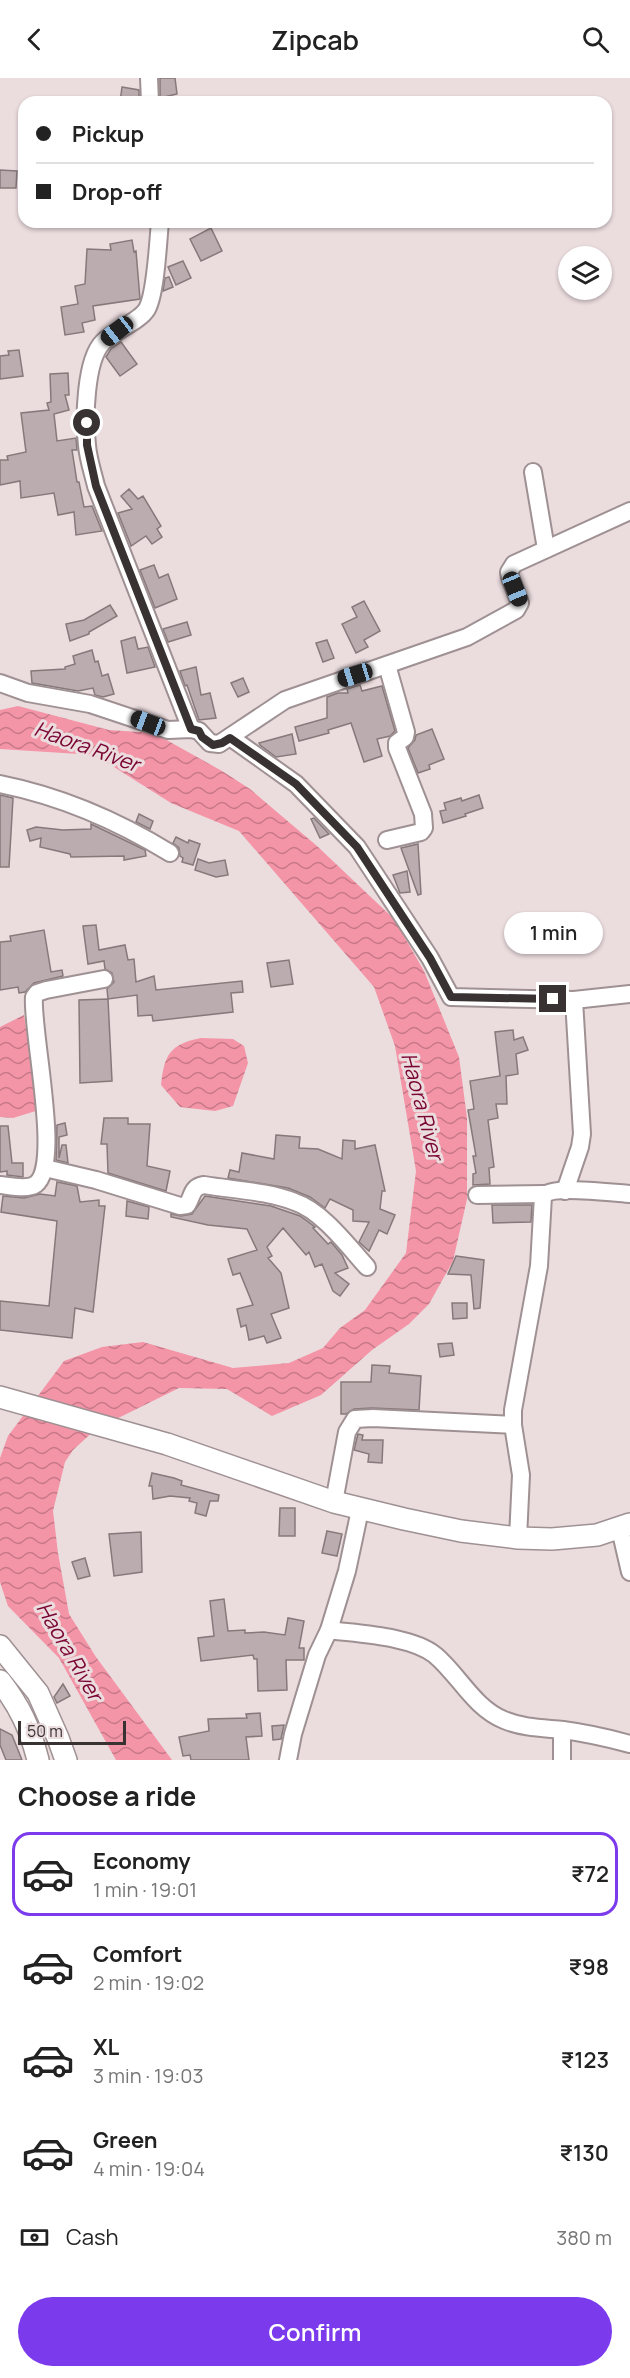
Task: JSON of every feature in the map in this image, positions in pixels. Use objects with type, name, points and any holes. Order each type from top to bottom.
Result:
[{"type":"street","points":[[149,78],[150,96]]},
{"type":"street","points":[[160,228],[157,262],[150,302],[146,311],[102,343],[93,359],[88,383],[87,445],[96,486],[191,729]]},
{"type":"street","points":[[533,472],[546,549]]},
{"type":"street","points":[[0,683],[28,693],[100,707],[168,730],[199,731],[202,737],[213,745],[222,743],[285,700],[466,638],[516,610],[520,601],[510,576],[510,568],[517,562],[630,511]]},
{"type":"street","points":[[387,665],[406,732],[405,737],[397,743],[397,748],[425,824],[421,832],[387,840]]},
{"type":"street","points":[[230,738],[296,784],[357,847],[430,958],[451,997],[574,1000],[630,994]]},
{"type":"street","points":[[0,784],[51,797],[98,815],[170,853]]},
{"type":"street","points":[[0,1185],[32,1186],[39,1182],[45,1168],[45,1095],[34,997],[37,993],[46,990],[104,979]]},
{"type":"street","points":[[565,1191],[582,1134],[574,1000]]},
{"type":"street","points":[[45,1168],[96,1180],[180,1206],[188,1205],[195,1188],[204,1185],[296,1202],[313,1212],[366,1267]]},
{"type":"street","points":[[477,1195],[544,1194],[565,1191],[630,1194]]},
{"type":"street","points":[[518,1538],[521,1475],[513,1425],[517,1384],[539,1266],[544,1194]]},
{"type":"street","points":[[0,1397],[167,1444],[360,1510],[461,1531],[518,1538],[552,1539],[597,1535],[625,1527],[630,1572]]},
{"type":"street","points":[[334,1502],[347,1432],[354,1419],[513,1425]]},
{"type":"street","points":[[288,1760],[293,1734],[317,1655],[329,1630],[347,1571],[360,1510]]},
{"type":"street","points":[[329,1630],[421,1647],[434,1654],[477,1702],[497,1716],[531,1728],[562,1730],[630,1744]]},
{"type":"street","points":[[0,1646],[38,1693],[66,1760]]},
{"type":"street","points":[[0,1681],[17,1705],[31,1732],[38,1760]]},
{"type":"street","points":[[561,1760],[562,1730]]},
{"type":"water","name":"Haora River","points":[[18,706],[109,730],[154,733],[250,789],[317,846],[394,919],[424,971],[459,1057],[467,1118],[467,1199],[453,1261],[429,1304],[409,1324],[372,1350],[321,1395],[272,1416],[227,1389],[179,1388],[96,1429],[73,1450],[65,1462],[53,1511],[69,1614],[96,1657],[172,1760],[116,1760],[59,1658],[8,1606],[0,1582],[0,1458],[8,1436],[64,1361],[102,1347],[143,1342],[233,1368],[289,1363],[323,1348],[340,1328],[365,1310],[406,1253],[416,1171],[395,1046],[374,987],[239,831],[171,803],[95,755],[0,749],[0,710]]},
{"type":"water","points":[[24,1015],[39,1110],[13,1118],[0,1117],[0,1027]]},
{"type":"water","points":[[201,1038],[233,1039],[244,1046],[248,1063],[233,1106],[215,1111],[180,1107],[161,1085],[164,1066],[170,1053],[182,1044]]},
{"type":"building","points":[[160,78],[175,78],[177,94],[160,96]]},
{"type":"building","points":[[122,87],[139,90],[139,96],[121,96]]},
{"type":"building","points":[[0,170],[17,171],[16,188],[0,188]]},
{"type":"building","points":[[211,228],[222,251],[201,261],[190,239]]},
{"type":"building","points":[[132,240],[134,252],[136,251],[140,299],[93,306],[95,320],[82,323],[84,332],[65,335],[61,307],[78,304],[75,286],[85,284],[87,249],[111,250],[110,244]]},
{"type":"building","points":[[183,261],[191,278],[176,285],[168,267]]},
{"type":"building","points":[[169,277],[173,287],[163,291],[165,278]]},
{"type":"building","points":[[121,342],[137,364],[120,376],[106,357],[111,349]]},
{"type":"building","points":[[19,350],[23,376],[0,379],[0,356],[9,355],[8,351]]},
{"type":"building","points":[[68,373],[69,395],[65,395],[69,410],[54,414],[57,441],[76,438],[77,450],[72,450],[77,482],[79,482],[84,507],[92,506],[102,531],[76,535],[74,512],[58,515],[54,493],[21,498],[20,481],[0,485],[0,460],[8,460],[7,456],[26,452],[21,413],[49,410],[47,403],[51,402],[50,374]]},
{"type":"building","points":[[129,489],[138,499],[143,496],[161,526],[157,529],[162,537],[152,544],[146,536],[131,546],[118,513],[132,509],[121,496]]},
{"type":"building","points":[[154,565],[159,578],[168,574],[177,599],[155,608],[140,570]]},
{"type":"building","points":[[364,601],[380,631],[364,640],[368,647],[356,653],[342,624],[357,617],[352,607]]},
{"type":"building","points":[[110,605],[117,616],[89,634],[70,641],[66,624],[84,620]]},
{"type":"building","points":[[187,622],[191,635],[168,642],[163,629]]},
{"type":"building","points":[[135,637],[138,649],[148,647],[155,667],[127,673],[121,641]]},
{"type":"building","points":[[327,640],[334,658],[323,662],[316,643]]},
{"type":"building","points":[[92,650],[102,676],[108,674],[114,694],[103,697],[95,695],[93,688],[78,691],[32,683],[31,671],[65,669],[75,664],[73,656]]},
{"type":"building","points":[[196,667],[201,695],[210,693],[216,718],[199,720],[187,685],[185,686],[180,671]]},
{"type":"building","points":[[243,678],[249,692],[238,697],[231,683]]},
{"type":"building","points":[[360,685],[362,691],[382,686],[395,731],[390,736],[377,739],[382,756],[364,762],[351,723],[328,730],[329,733],[299,741],[295,727],[327,718],[327,697],[338,693],[348,693],[347,689]]},
{"type":"building","points":[[432,729],[444,759],[429,765],[430,769],[418,773],[408,748],[416,735]]},
{"type":"building","points":[[292,734],[296,754],[276,757],[259,743]]},
{"type":"building","points":[[0,795],[13,798],[9,867],[0,867]]},
{"type":"building","points":[[479,795],[483,808],[443,823],[440,811],[446,810],[444,803],[461,798],[462,801]]},
{"type":"building","points":[[139,814],[153,821],[150,829],[136,822]]},
{"type":"building","points":[[314,818],[329,834],[320,838],[311,819]]},
{"type":"building","points":[[91,824],[145,850],[146,856],[124,860],[124,856],[71,857],[70,854],[40,847],[41,838],[30,841],[27,830],[36,827],[63,830],[91,829]]},
{"type":"building","points":[[176,837],[188,843],[189,840],[200,844],[193,865],[182,862],[183,858],[180,856],[179,848],[173,843]]},
{"type":"building","points":[[418,844],[421,894],[418,895],[401,848]]},
{"type":"building","points":[[198,859],[209,863],[225,860],[228,875],[216,877],[195,870]]},
{"type":"building","points":[[407,871],[410,892],[400,893],[393,875]]},
{"type":"building","points":[[96,925],[99,950],[125,945],[128,960],[134,959],[136,982],[154,976],[156,990],[242,981],[243,992],[231,993],[233,1012],[153,1021],[152,1015],[138,1016],[137,995],[108,999],[107,989],[114,982],[112,973],[105,969],[104,961],[88,964],[83,926]]},
{"type":"building","points":[[44,930],[51,972],[62,970],[63,976],[34,983],[25,992],[19,993],[18,987],[0,990],[0,942],[11,941],[10,936]]},
{"type":"building","points":[[289,960],[293,984],[271,987],[267,963]]},
{"type":"building","points":[[108,999],[112,1081],[80,1083],[79,1000]]},
{"type":"building","points":[[513,1030],[514,1040],[523,1037],[528,1050],[516,1054],[518,1074],[506,1076],[507,1104],[496,1104],[498,1118],[488,1120],[494,1167],[489,1168],[490,1184],[473,1185],[473,1174],[476,1173],[473,1156],[476,1156],[468,1110],[474,1109],[470,1081],[500,1076],[495,1032]]},
{"type":"building","points":[[104,1118],[128,1118],[128,1124],[150,1124],[147,1166],[170,1171],[166,1191],[108,1173],[107,1144],[101,1144]]},
{"type":"building","points":[[65,1123],[67,1135],[59,1137],[59,1158],[62,1145],[66,1145],[68,1163],[56,1160],[57,1125]]},
{"type":"building","points":[[0,1126],[8,1126],[12,1163],[23,1163],[23,1177],[7,1175],[7,1171],[0,1172]]},
{"type":"building","points":[[276,1135],[300,1137],[299,1148],[318,1149],[342,1159],[343,1140],[355,1141],[355,1149],[375,1145],[385,1191],[382,1191],[380,1209],[395,1215],[387,1234],[379,1230],[369,1251],[359,1242],[369,1222],[353,1221],[353,1210],[330,1199],[325,1208],[310,1197],[288,1188],[228,1178],[230,1170],[239,1172],[242,1153],[274,1159]]},
{"type":"building","points":[[57,1182],[77,1186],[80,1202],[99,1200],[99,1206],[105,1206],[93,1312],[75,1308],[72,1338],[0,1330],[0,1301],[49,1306],[57,1221],[1,1212],[3,1196],[24,1198],[40,1194],[55,1196]]},
{"type":"building","points":[[205,1196],[271,1206],[300,1216],[315,1227],[313,1228],[328,1244],[331,1242],[342,1255],[348,1268],[335,1273],[349,1284],[340,1296],[333,1291],[322,1264],[315,1267],[309,1252],[306,1255],[283,1228],[267,1247],[272,1256],[268,1258],[281,1273],[289,1308],[271,1314],[281,1338],[267,1343],[264,1336],[249,1340],[246,1325],[241,1327],[237,1309],[253,1305],[240,1273],[233,1275],[228,1259],[257,1250],[247,1229],[208,1225],[171,1217],[171,1214],[181,1216],[192,1214]]},
{"type":"building","points":[[127,1201],[149,1207],[148,1219],[126,1216]]},
{"type":"building","points":[[492,1205],[532,1205],[531,1222],[493,1223]]},
{"type":"building","points":[[456,1256],[484,1260],[480,1308],[474,1309],[471,1275],[448,1274]]},
{"type":"building","points":[[452,1303],[467,1303],[467,1318],[453,1319]]},
{"type":"building","points":[[452,1343],[454,1355],[440,1357],[438,1344]]},
{"type":"building","points":[[372,1365],[390,1366],[389,1373],[421,1376],[419,1410],[372,1408],[354,1409],[341,1414],[341,1382],[371,1382]]},
{"type":"building","points":[[358,1434],[363,1435],[362,1440],[383,1440],[382,1463],[368,1462],[369,1454],[354,1450]]},
{"type":"building","points":[[152,1473],[182,1481],[181,1485],[219,1495],[218,1501],[210,1501],[206,1516],[195,1513],[197,1503],[189,1501],[190,1498],[170,1496],[153,1499],[152,1486],[149,1486]]},
{"type":"building","points":[[280,1508],[295,1508],[295,1536],[279,1536]]},
{"type":"building","points":[[327,1531],[342,1534],[337,1556],[322,1553]]},
{"type":"building","points":[[141,1532],[142,1572],[114,1576],[109,1534]]},
{"type":"building","points":[[85,1558],[90,1576],[78,1579],[72,1562]]},
{"type":"building","points":[[224,1599],[228,1631],[245,1630],[245,1633],[264,1632],[285,1635],[288,1618],[304,1621],[299,1648],[304,1648],[304,1660],[286,1660],[287,1690],[258,1691],[257,1659],[254,1659],[253,1655],[201,1661],[198,1638],[214,1636],[210,1601]]},
{"type":"building","points":[[63,1684],[70,1696],[57,1703],[54,1697]]},
{"type":"building","points":[[260,1713],[262,1736],[246,1737],[249,1760],[191,1760],[190,1755],[183,1756],[179,1737],[209,1731],[208,1719],[247,1718],[246,1714]]},
{"type":"building","points":[[284,1725],[281,1739],[273,1740],[272,1726]]},
{"type":"building","points":[[0,1729],[12,1735],[22,1760],[6,1760],[0,1745]]},
{"type":"route","points":[[87,423],[87,445],[96,486],[191,729],[199,731],[202,737],[213,745],[230,738],[296,784],[357,847],[430,958],[451,997],[553,999]]}]
